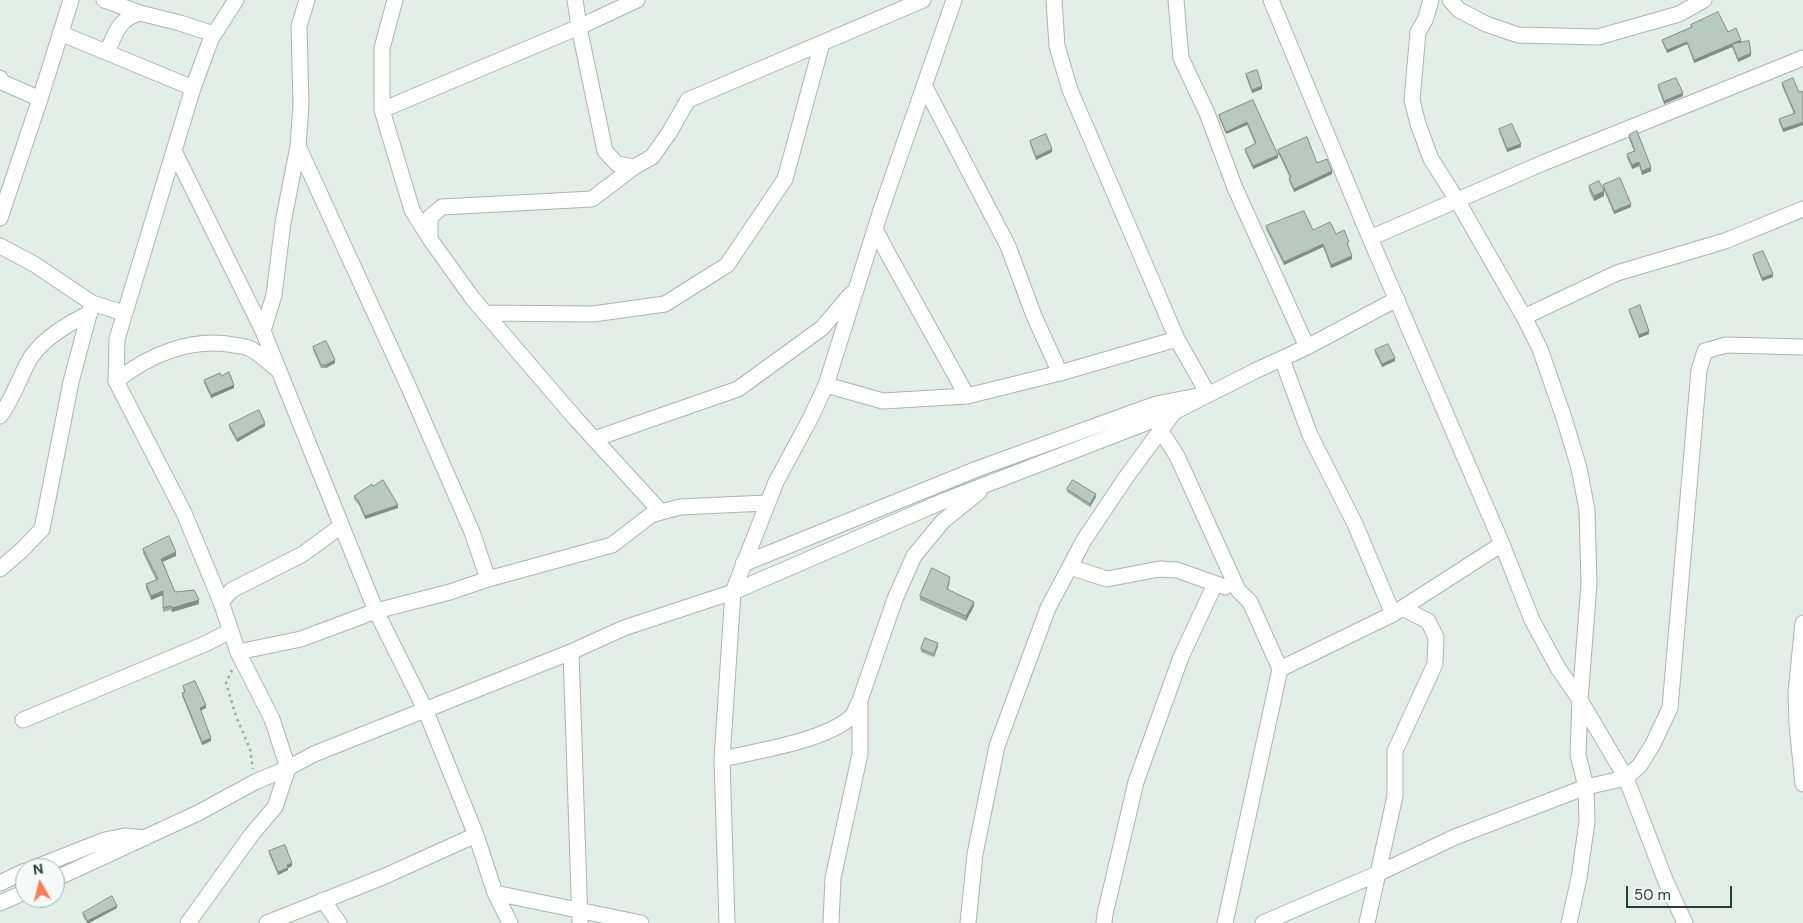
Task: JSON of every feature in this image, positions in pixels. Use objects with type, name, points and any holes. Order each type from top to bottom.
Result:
[{"type":"street","points":[[0,218],[71,0]]},
{"type":"street","points":[[104,0],[140,13],[214,34]]},
{"type":"street","points":[[223,19],[227,0]]},
{"type":"street","points":[[188,923],[252,834],[275,807],[288,768],[272,719],[238,652],[221,602],[184,513],[116,381],[117,339],[193,88],[214,34],[236,0]]},
{"type":"street","points":[[263,331],[274,296],[283,223],[298,146],[301,105],[299,26],[307,0]]},
{"type":"street","points":[[395,0],[382,48],[382,110],[412,210],[430,239],[485,313],[594,439],[661,512]]},
{"type":"street","points":[[575,0],[605,151],[618,164],[634,167]]},
{"type":"street","points":[[382,110],[579,27],[637,0]]},
{"type":"street","points":[[430,239],[430,217],[442,207],[592,199],[634,167],[652,157],[669,133],[688,100],[922,0]]},
{"type":"street","points":[[727,923],[722,759],[733,592],[766,503],[826,385],[875,229],[954,0]]},
{"type":"street","points":[[1054,0],[1057,46],[1070,90],[1177,339],[1208,394]]},
{"type":"street","points":[[1176,0],[1181,58],[1207,113],[1235,188],[1272,274],[1307,347]]},
{"type":"street","points":[[1271,0],[1370,238],[1502,544],[1532,620],[1558,668],[1580,700],[1626,778],[1666,882],[1686,923]]},
{"type":"street","points":[[1431,0],[1425,20],[1418,32],[1412,100],[1418,124],[1431,159],[1457,200],[1524,317],[1540,350],[1579,468],[1587,510],[1589,584],[1580,700],[1578,755],[1586,788],[1587,822],[1579,878],[1569,923]]},
{"type":"street","points":[[1450,0],[1459,10],[1486,24],[1518,35],[1598,38],[1679,14],[1704,0]]},
{"type":"street","points":[[107,52],[122,21],[129,16],[140,13]]},
{"type":"street","points":[[60,33],[193,88]]},
{"type":"street","points":[[485,313],[593,314],[665,304],[727,265],[785,179],[822,42]]},
{"type":"street","points":[[1370,238],[1543,163],[1803,58]]},
{"type":"street","points":[[1,80],[40,99]]},
{"type":"street","points":[[925,87],[1008,246],[1034,316],[1060,373]]},
{"type":"street","points":[[298,146],[410,390],[472,532],[488,579]]},
{"type":"street","points":[[174,150],[263,331],[376,611],[425,709],[476,835],[495,894],[510,923]]},
{"type":"street","points":[[1524,317],[1617,273],[1725,241],[1803,209]]},
{"type":"street","points":[[875,229],[967,396]]},
{"type":"street","points":[[0,246],[34,264],[91,308],[124,312]]},
{"type":"street","points":[[594,439],[738,389],[822,328],[856,289]]},
{"type":"street","points":[[65,874],[198,814],[255,782],[288,768],[314,754],[571,652],[624,628],[733,592],[995,480],[1174,412],[1307,347],[1397,299]]},
{"type":"street","points":[[0,416],[10,403],[28,362],[38,348],[91,308]]},
{"type":"street","points":[[0,569],[42,529],[71,382],[91,308]]},
{"type":"street","points":[[826,385],[883,401],[967,396],[1060,373],[1177,339]]},
{"type":"street","points":[[116,381],[133,367],[154,357],[183,346],[217,342],[248,348],[277,369]]},
{"type":"street","points":[[1263,923],[1455,838],[1586,788],[1626,778],[1640,765],[1670,708],[1699,370],[1705,351],[1726,345],[1803,347]]},
{"type":"street","points":[[1282,359],[1310,434],[1398,611],[1428,621],[1436,637],[1435,664],[1394,751],[1395,796],[1367,923]]},
{"type":"street","points":[[743,564],[977,469],[1156,404],[1208,394]]},
{"type":"street","points":[[968,923],[975,854],[997,746],[1048,608],[1084,540],[1126,476],[1174,412]]},
{"type":"street","points":[[1161,431],[1177,456],[1238,590],[1250,602],[1280,669],[1225,923]]},
{"type":"street","points":[[722,759],[802,740],[843,723],[853,715],[895,599],[914,556],[943,521],[995,480]]},
{"type":"street","points":[[238,652],[301,639],[376,611],[450,592],[488,579],[612,544],[651,515],[661,512],[680,507],[766,503]]},
{"type":"street","points":[[221,602],[232,590],[304,554],[341,526]]},
{"type":"street","points":[[1280,669],[1398,611],[1502,544]]},
{"type":"street","points":[[1070,567],[1107,579],[1159,569],[1177,570],[1238,590]]},
{"type":"street","points":[[1104,923],[1136,782],[1180,657],[1215,584]]},
{"type":"street","points":[[1803,623],[1797,725],[1803,784]]},
{"type":"street","points":[[23,720],[208,643],[230,631]]},
{"type":"street","points":[[571,652],[580,917]]},
{"type":"street","points":[[831,923],[833,878],[860,754],[860,700]]},
{"type":"street","points":[[267,923],[384,876],[476,835]]},
{"type":"street","points":[[60,858],[106,840],[125,836],[145,838]]},
{"type":"street","points":[[0,883],[15,876]]},
{"type":"street","points":[[495,894],[580,917],[641,923]]},
{"type":"street","points":[[0,903],[15,896]]},
{"type":"street","points":[[323,900],[339,923]]},
{"type":"path","points":[[238,652],[226,684],[236,716],[250,750],[255,782]]},
{"type":"building","points":[[1718,12],[1728,32],[1736,28],[1741,40],[1694,60],[1687,42],[1667,50],[1662,40],[1692,27],[1691,25]]},
{"type":"building","points":[[1749,41],[1751,53],[1738,59],[1732,44]]},
{"type":"building","points":[[1257,70],[1262,86],[1252,90],[1246,74]]},
{"type":"building","points":[[1676,78],[1683,93],[1664,101],[1658,85]]},
{"type":"building","points":[[1793,78],[1799,92],[1802,91],[1803,94],[1803,122],[1783,129],[1779,119],[1795,113],[1782,83]]},
{"type":"building","points":[[1253,100],[1278,155],[1253,166],[1245,149],[1256,143],[1247,122],[1226,132],[1219,115]]},
{"type":"building","points":[[1512,124],[1521,144],[1507,149],[1499,129]]},
{"type":"building","points":[[1637,131],[1651,167],[1642,171],[1639,162],[1632,165],[1627,154],[1635,151],[1629,135]]},
{"type":"building","points":[[1046,134],[1052,149],[1036,157],[1030,141]]},
{"type":"building","points":[[1307,137],[1317,163],[1327,159],[1332,171],[1294,189],[1289,178],[1291,177],[1278,150]]},
{"type":"building","points":[[1620,178],[1631,204],[1614,211],[1603,185]]},
{"type":"building","points":[[1599,181],[1604,191],[1594,196],[1589,186]]},
{"type":"building","points":[[1304,211],[1313,230],[1330,222],[1336,234],[1344,230],[1352,256],[1331,265],[1323,244],[1284,262],[1266,226]]},
{"type":"building","points":[[1763,251],[1773,274],[1762,278],[1753,255]]},
{"type":"building","points":[[1640,305],[1649,331],[1639,335],[1629,310]]},
{"type":"building","points":[[326,341],[335,360],[326,365],[321,365],[313,347]]},
{"type":"building","points":[[1388,344],[1395,358],[1382,364],[1375,350]]},
{"type":"building","points":[[229,372],[234,385],[211,395],[204,380],[220,373],[221,376]]},
{"type":"building","points":[[259,410],[265,423],[237,439],[229,425]]},
{"type":"building","points":[[383,480],[398,505],[365,516],[354,496],[372,484],[373,486]]},
{"type":"building","points":[[1073,480],[1096,494],[1090,504],[1067,489]]},
{"type":"building","points":[[169,536],[176,552],[161,559],[175,592],[194,590],[199,600],[172,608],[171,606],[163,608],[163,591],[151,596],[146,584],[158,579],[143,549]]},
{"type":"building","points":[[932,568],[950,577],[947,589],[974,602],[966,616],[920,596]]},
{"type":"building","points":[[925,638],[938,643],[934,654],[921,649]]},
{"type":"building","points":[[195,681],[206,705],[200,708],[211,738],[202,742],[182,693],[185,692],[183,686]]},
{"type":"building","points":[[285,845],[292,863],[287,865],[288,868],[278,872],[269,851]]},
{"type":"building","points":[[112,896],[117,906],[87,921],[83,913]]}]
